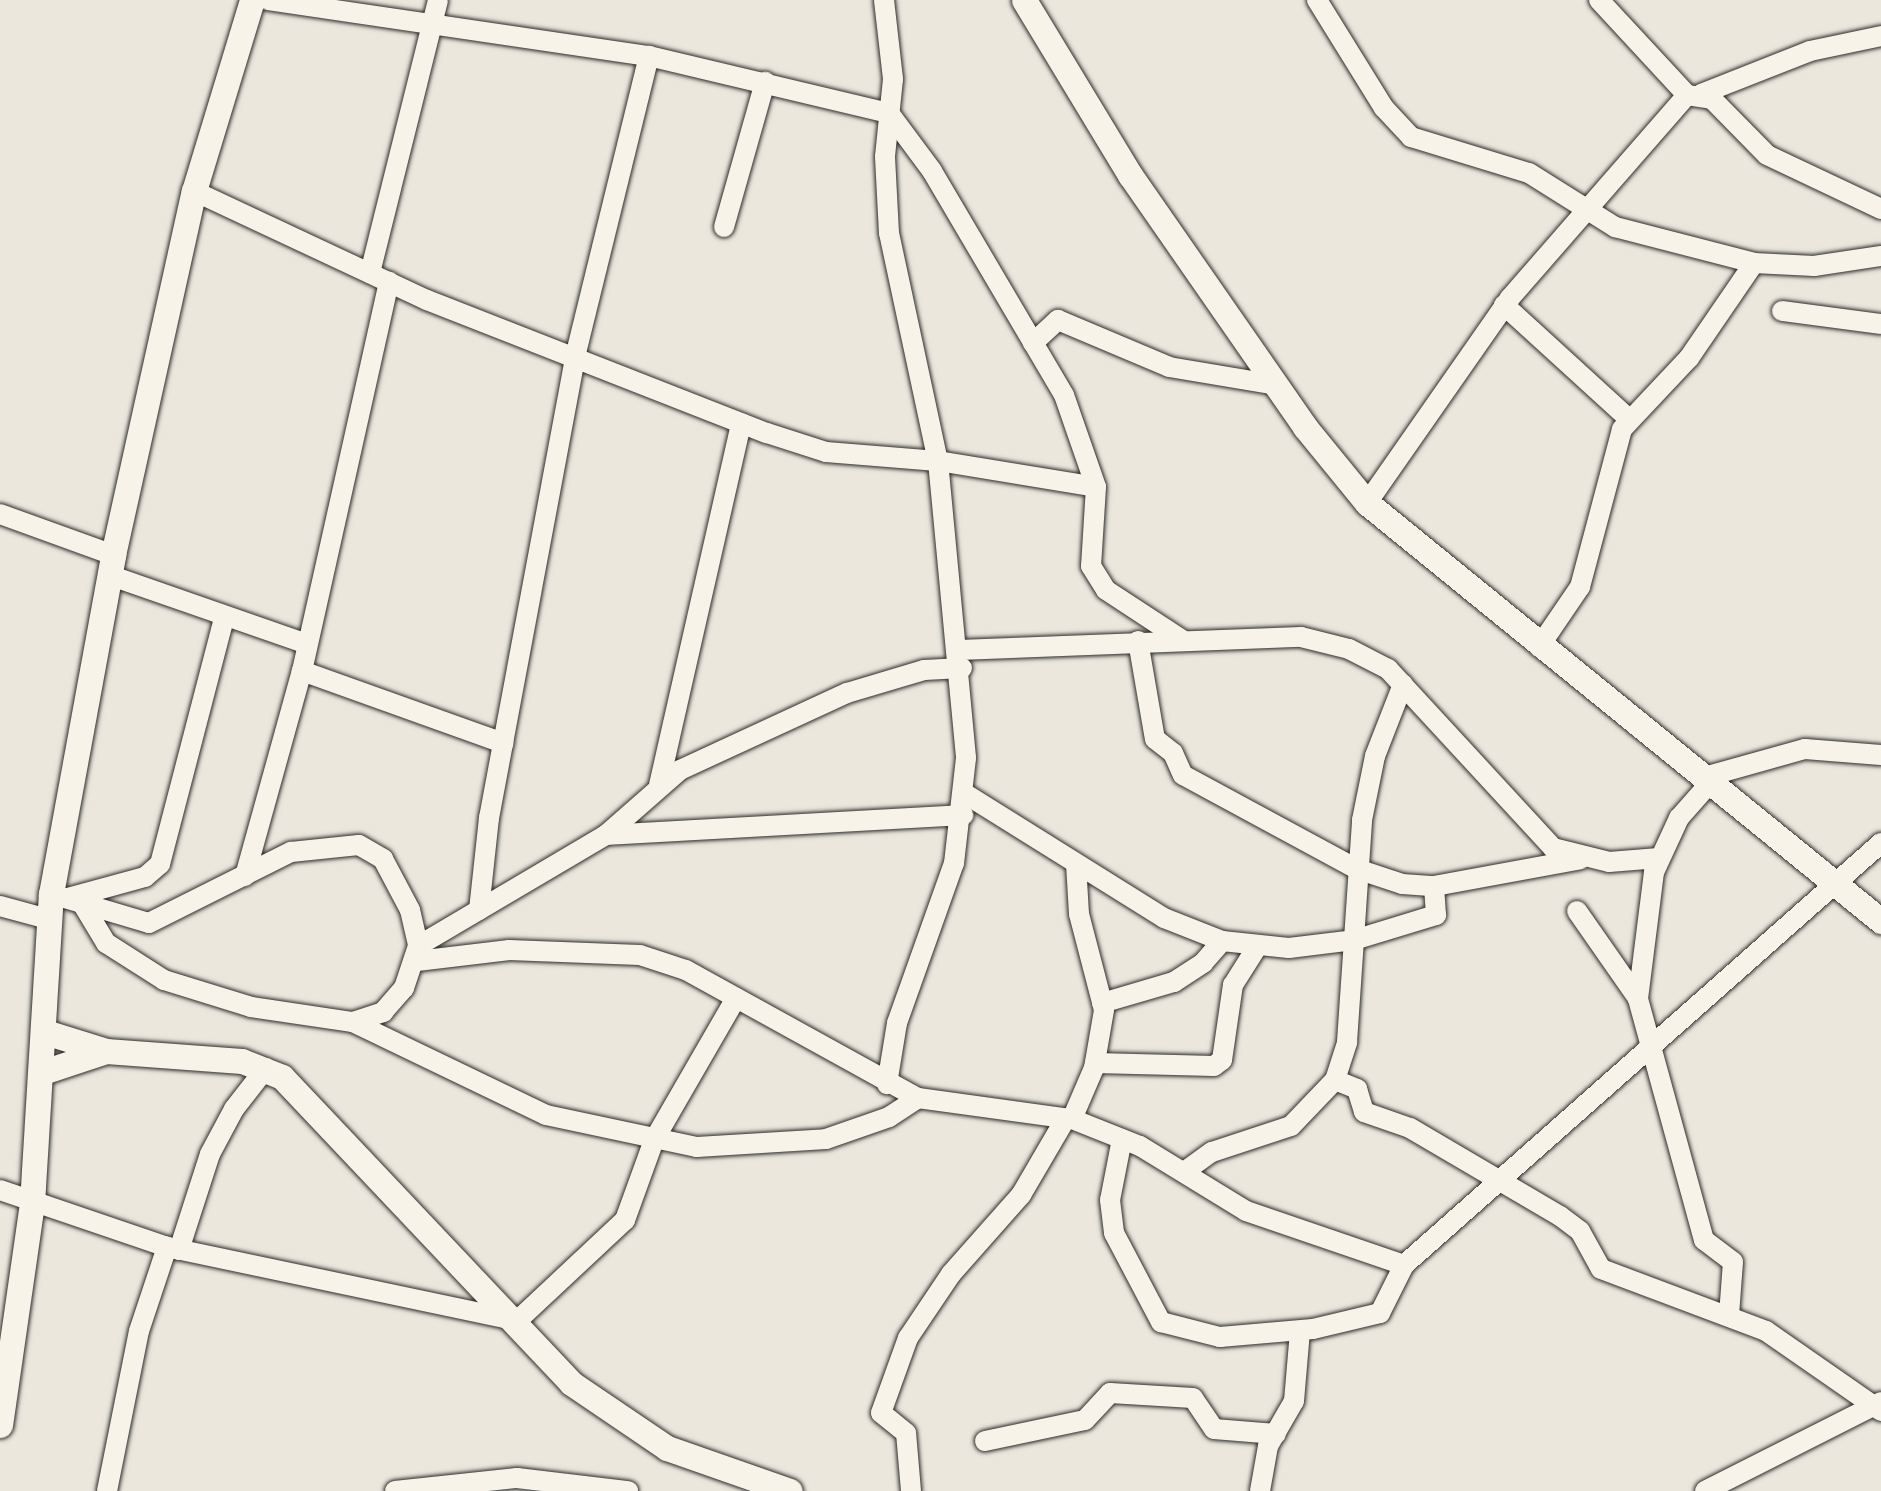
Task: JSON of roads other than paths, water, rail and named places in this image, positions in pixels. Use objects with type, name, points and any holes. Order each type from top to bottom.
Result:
[{"type":"street","points":[[1,1409],[32,1203],[45,1032],[111,565],[194,191],[252,0]]},
{"type":"street","points":[[268,0],[649,56],[889,113],[932,171],[1064,396],[1096,488],[1091,566],[1106,590],[1182,640]]},
{"type":"street","points":[[245,876],[302,671],[438,0]]},
{"type":"street","points":[[884,0],[893,79],[889,113],[889,233],[938,461],[960,659],[964,793],[954,863],[897,1023],[887,1084]]},
{"type":"street","points":[[1024,0],[1130,176],[1276,385],[1367,503],[1881,921]]},
{"type":"street","points":[[1316,0],[1384,108],[1411,137],[1530,174],[1614,227],[1754,264],[1814,266],[1881,256]]},
{"type":"street","points":[[1600,0],[1694,95],[1766,155],[1881,209]]},
{"type":"street","points":[[1367,503],[1504,306],[1694,95],[1810,51],[1881,36]]},
{"type":"street","points":[[480,910],[503,742],[576,354],[649,56]]},
{"type":"street","points":[[724,227],[764,82]]},
{"type":"street","points":[[194,191],[379,277],[741,423],[826,452],[938,461],[1096,488]]},
{"type":"street","points":[[1540,647],[1580,587],[1616,443],[1629,419],[1689,358],[1754,264]]},
{"type":"street","points":[[1504,306],[1629,419]]},
{"type":"street","points":[[1782,310],[1881,324]]},
{"type":"street","points":[[1033,342],[1058,320],[1170,367],[1276,385]]},
{"type":"street","points":[[659,785],[741,423]]},
{"type":"street","points":[[0,514],[224,619],[307,644]]},
{"type":"street","points":[[0,906],[62,903],[145,877],[160,864],[224,619]]},
{"type":"street","points":[[353,1022],[383,1012],[418,953],[480,910],[606,836],[659,785],[705,756],[846,693],[960,659],[1138,641],[1302,637],[1349,649],[1402,684],[1525,823],[1553,848],[1582,859]]},
{"type":"street","points":[[1138,641],[1155,739],[1173,753],[1183,775],[1356,869],[1402,884],[1434,886],[1582,859],[1659,858]]},
{"type":"street","points":[[302,671],[503,742]]},
{"type":"street","points":[[1184,1172],[1212,1152],[1291,1126],[1334,1080],[1347,1042],[1356,869],[1375,756],[1402,684]]},
{"type":"street","points":[[1638,999],[1659,858],[1679,818],[1705,781],[1805,748],[1881,755]]},
{"type":"street","points":[[964,793],[1189,932],[1256,947],[1354,940],[1436,915],[1434,886]]},
{"type":"street","points":[[606,836],[963,815]]},
{"type":"street","points":[[1122,1139],[1110,1200],[1114,1233],[1160,1322],[1220,1337],[1300,1330],[1385,1310],[1404,1266],[1881,844]]},
{"type":"street","points":[[62,903],[150,924],[291,852],[359,845],[383,858],[410,910],[418,953]]},
{"type":"street","points":[[910,1491],[906,1433],[881,1413],[908,1338],[951,1274],[1022,1194],[1069,1118],[1095,1063],[1102,1002],[1079,914],[1076,864]]},
{"type":"street","points":[[62,903],[106,942],[164,980],[251,1007],[353,1022],[546,1116],[654,1140],[792,1145],[859,1130],[918,1098]]},
{"type":"street","points":[[1578,911],[1638,999],[1706,1244],[1733,1262],[1729,1316]]},
{"type":"street","points":[[1102,1002],[1174,982],[1204,964],[1222,940]]},
{"type":"street","points":[[1095,1063],[1214,1066],[1222,1060],[1234,985],[1256,947]]},
{"type":"street","points":[[418,953],[509,950],[640,955],[686,970],[918,1098],[1069,1118],[1122,1139],[1246,1211],[1404,1266]]},
{"type":"street","points":[[518,1321],[624,1220],[654,1140],[736,998]]},
{"type":"street","points":[[45,1032],[106,1052],[266,1068],[518,1321],[571,1383],[621,1422],[667,1448],[738,1482],[790,1491]]},
{"type":"street","points":[[43,1072],[106,1052]]},
{"type":"street","points":[[108,1491],[139,1332],[210,1154],[234,1108],[266,1068]]},
{"type":"street","points":[[1334,1080],[1357,1089],[1364,1112],[1410,1128],[1580,1230],[1601,1269],[1729,1316],[1818,1362],[1879,1406],[1706,1491]]},
{"type":"street","points":[[0,1190],[173,1249],[518,1321]]},
{"type":"street","points":[[1260,1491],[1276,1434],[1300,1376],[1300,1330]]},
{"type":"street","points":[[986,1441],[1085,1420],[1110,1393],[1193,1398],[1214,1429],[1276,1434]]},
{"type":"street","points":[[395,1491],[517,1478],[628,1491]]}]
